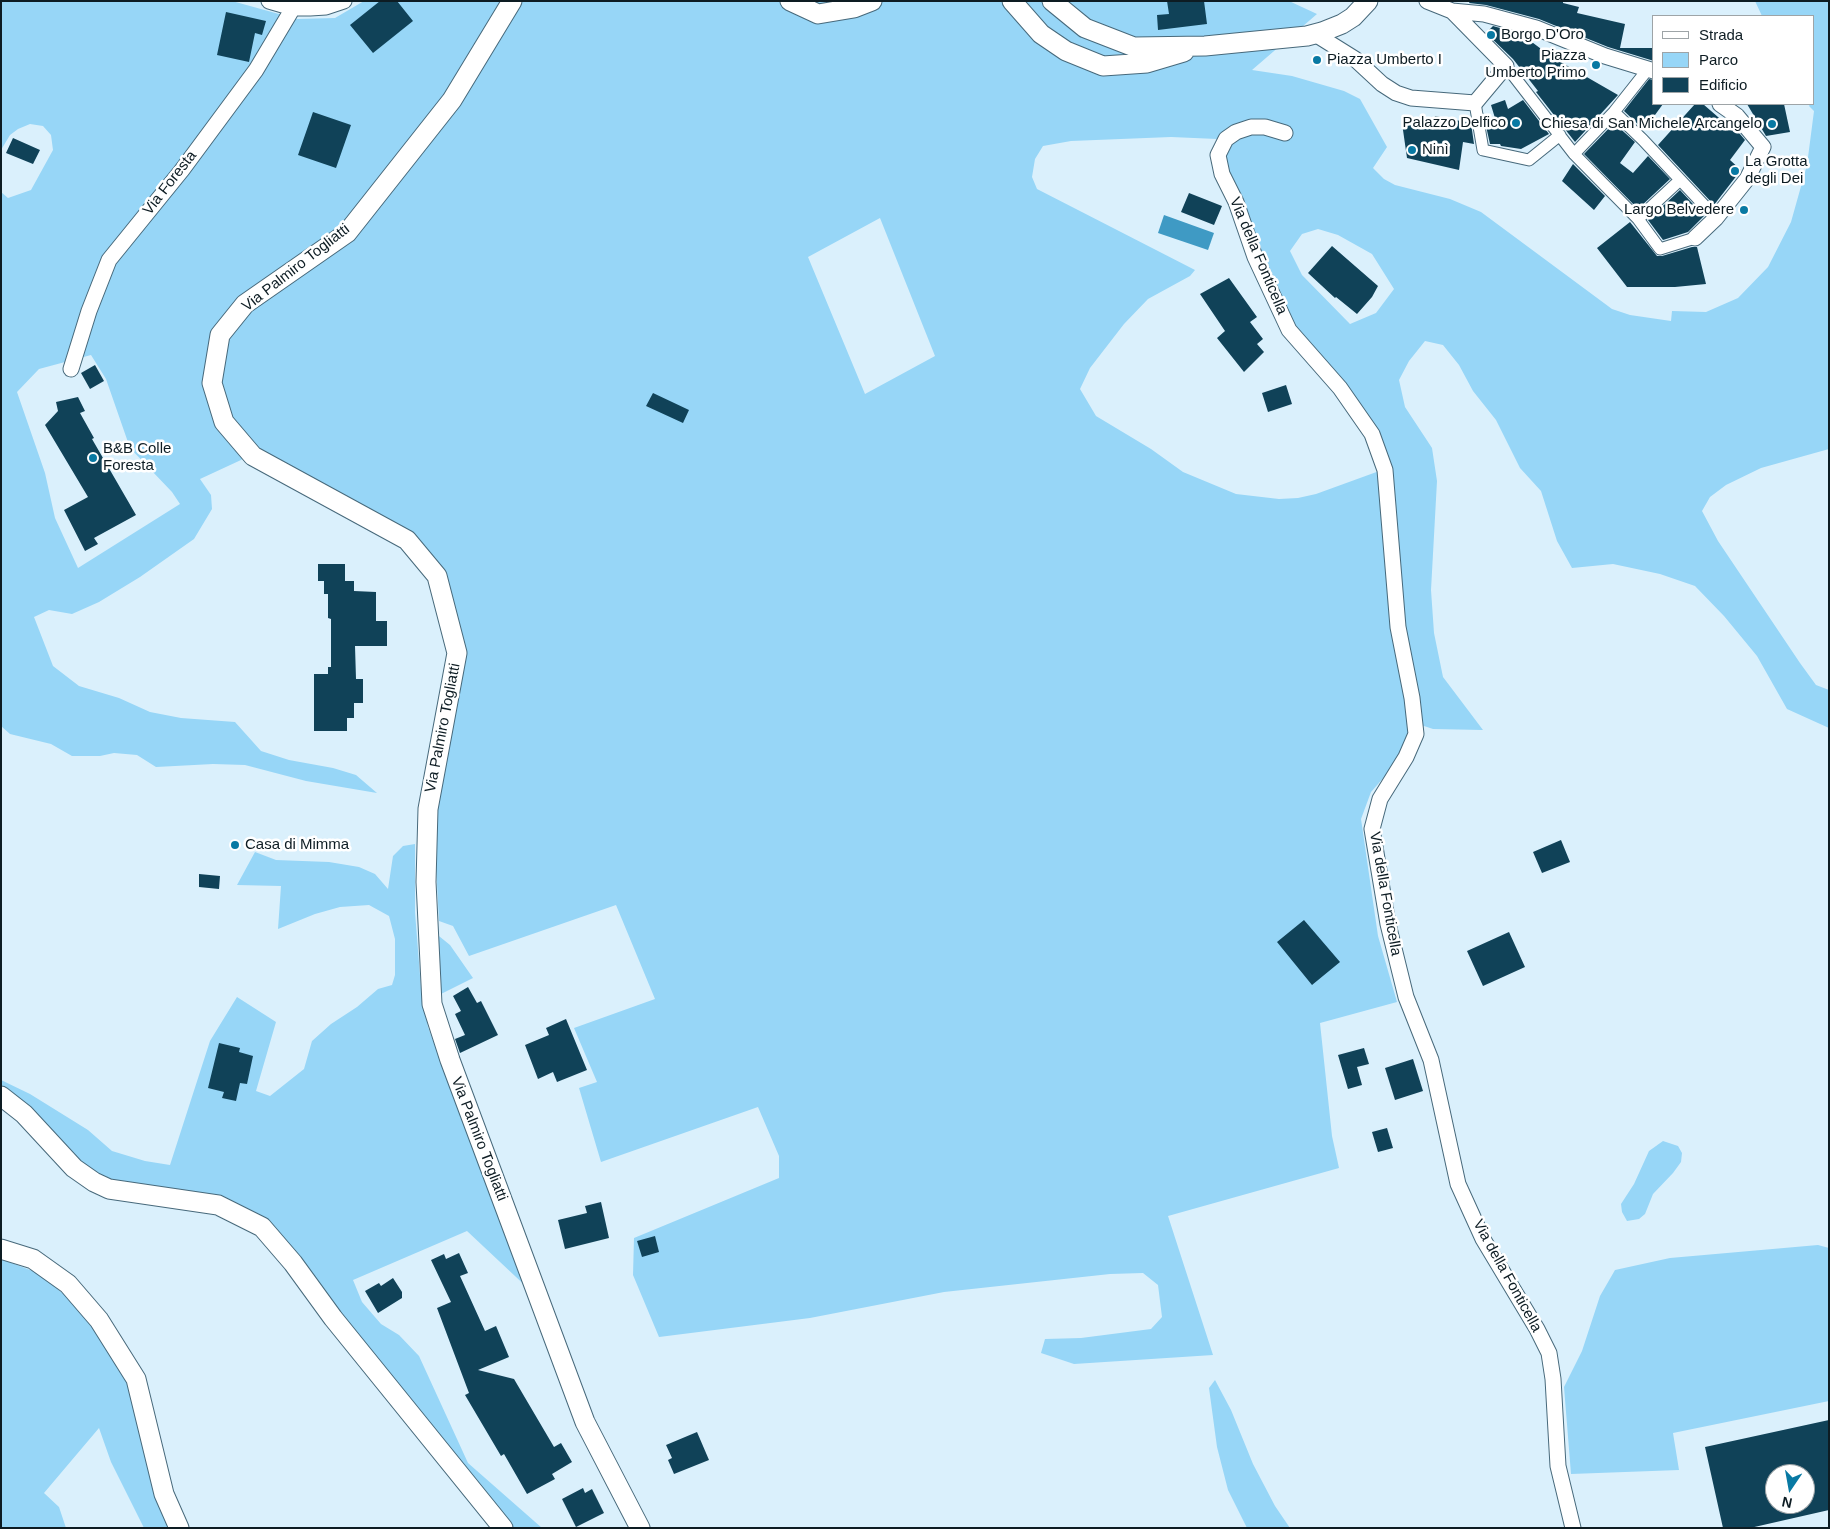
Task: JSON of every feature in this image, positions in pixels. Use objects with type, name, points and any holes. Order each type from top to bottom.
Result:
[{"type":"street","points":[[269,1],[293,8],[326,7],[344,1]]},
{"type":"street","name":"Via Palmiro Togliatti","points":[[512,1],[452,100],[347,233],[245,304],[220,335],[212,383],[224,422],[253,456],[408,540],[437,576],[457,653],[427,816],[426,882],[432,1004],[450,1060],[585,1422],[640,1528]]},
{"type":"street","points":[[790,1],[818,14],[854,8],[872,1]]},
{"type":"street","points":[[1012,1],[1042,34],[1066,51],[1103,66],[1147,63],[1205,46]]},
{"type":"street","points":[[1052,1],[1085,28],[1134,47],[1205,46],[1315,34],[1330,30],[1348,20],[1368,1]]},
{"type":"street","points":[[1427,1],[1452,11],[1484,14],[1536,28],[1605,56],[1651,70],[1574,154]]},
{"type":"street","name":"Via Foresta","points":[[71,369],[89,311],[109,260],[182,170],[256,70],[293,8]]},
{"type":"street","points":[[1452,11],[1506,66],[1574,154],[1638,219],[1660,249],[1695,238],[1716,218],[1746,179],[1763,148],[1737,116],[1721,105]]},
{"type":"street","points":[[1315,34],[1355,59],[1382,84],[1396,93],[1411,98],[1476,102]]},
{"type":"street","points":[[1506,66],[1476,102],[1483,150],[1529,160],[1560,135]]},
{"type":"street","points":[[1614,112],[1716,218]]},
{"type":"street","name":"Via della Fonticella","points":[[1285,133],[1265,127],[1251,127],[1236,132],[1226,139],[1218,155],[1222,174],[1236,202],[1255,257],[1289,330],[1340,388],[1372,434],[1385,470],[1398,627],[1412,698],[1416,734],[1406,757],[1380,799],[1372,829],[1388,924],[1406,997],[1431,1060],[1458,1184],[1483,1239],[1537,1329],[1549,1353],[1553,1379],[1558,1466],[1572,1528]]},
{"type":"street","points":[[1638,219],[1680,180]]},
{"type":"street","points":[[1,1096],[24,1114],[74,1168],[94,1182],[109,1189],[218,1205],[262,1227],[293,1263],[333,1318],[503,1528]]},
{"type":"street","points":[[1,1249],[32,1259],[68,1284],[99,1320],[136,1379],[164,1494],[178,1528]]},
{"type":"green space","points":[[1,1],[232,1],[297,19],[335,18],[364,1],[1289,1],[1317,14],[1252,70],[1292,76],[1344,91],[1360,99],[1387,147],[1373,168],[1384,179],[1395,185],[1450,199],[1481,212],[1612,309],[1630,315],[1671,321],[1672,311],[1706,312],[1738,298],[1768,267],[1791,222],[1807,165],[1814,111],[1809,106],[1815,105],[1815,15],[1762,15],[1755,1],[1829,1],[1829,449],[1761,468],[1726,485],[1710,497],[1702,511],[1718,541],[1800,663],[1816,685],[1829,690],[1829,728],[1787,709],[1757,656],[1724,616],[1695,586],[1660,574],[1613,564],[1572,568],[1557,541],[1541,491],[1520,468],[1496,420],[1473,391],[1459,365],[1443,345],[1425,341],[1409,361],[1399,380],[1405,407],[1432,448],[1437,481],[1431,590],[1434,633],[1443,677],[1483,730],[1433,729],[1418,724],[1401,621],[1388,469],[1292,328],[1257,252],[1217,139],[1171,137],[1071,141],[1043,146],[1035,159],[1032,177],[1037,189],[1195,270],[1190,276],[1148,299],[1124,324],[1090,368],[1080,389],[1096,416],[1151,449],[1183,472],[1236,494],[1279,499],[1298,498],[1316,494],[1382,470],[1413,734],[1400,759],[1371,792],[1361,819],[1378,936],[1397,1002],[1320,1023],[1332,1136],[1339,1168],[1168,1216],[1213,1355],[1074,1364],[1041,1353],[1045,1339],[1081,1338],[1151,1329],[1162,1317],[1158,1285],[1143,1273],[1110,1274],[944,1292],[810,1318],[659,1337],[633,1275],[634,1238],[779,1178],[779,1156],[758,1107],[601,1162],[579,1088],[597,1082],[574,1028],[655,999],[616,905],[469,956],[453,926],[439,921],[433,810],[460,653],[411,538],[251,450],[241,460],[200,479],[211,495],[212,509],[194,539],[140,577],[99,602],[72,614],[49,610],[34,617],[53,666],[79,686],[119,698],[150,712],[181,718],[235,722],[261,751],[289,760],[333,768],[356,775],[377,793],[306,781],[245,765],[213,764],[156,767],[137,755],[114,753],[100,756],[72,756],[51,744],[10,734],[1,726],[1,192],[8,198],[31,190],[53,150],[51,135],[43,126],[30,124],[10,135],[1,150]],"holes":[[[880,218],[935,356],[865,394],[808,257]],[[1318,229],[1338,235],[1372,254],[1394,289],[1376,313],[1350,324],[1302,275],[1290,251],[1302,234]],[[91,355],[106,379],[130,448],[172,492],[180,504],[78,568],[55,518],[45,473],[17,392],[39,369]]]},
{"type":"green space","points":[[415,844],[415,912],[421,988],[428,1027],[475,1152],[532,1292],[467,1231],[353,1280],[362,1302],[381,1324],[399,1335],[419,1356],[468,1463],[542,1528],[514,1528],[468,1478],[267,1224],[111,1186],[78,1165],[1,1093],[1,1080],[30,1094],[88,1130],[112,1151],[145,1161],[170,1165],[210,1041],[237,997],[276,1022],[256,1091],[270,1096],[304,1069],[312,1041],[331,1024],[357,1007],[378,989],[392,985],[395,975],[395,939],[389,916],[369,905],[340,907],[315,914],[278,929],[281,886],[237,885],[255,852],[276,860],[329,862],[359,867],[375,874],[388,889],[393,856],[403,846]]},
{"type":"green space","points":[[434,932],[450,945],[473,978],[439,995]]},
{"type":"green space","points":[[1663,1141],[1678,1146],[1682,1153],[1681,1162],[1653,1194],[1645,1214],[1639,1219],[1627,1221],[1622,1212],[1621,1204],[1634,1184],[1649,1151]]},
{"type":"green space","points":[[1818,1245],[1829,1248],[1829,1401],[1673,1433],[1679,1470],[1571,1474],[1564,1387],[1582,1351],[1600,1296],[1615,1270],[1670,1258]]},
{"type":"green space","points":[[1,1259],[38,1273],[66,1296],[97,1329],[129,1384],[174,1528],[144,1528],[111,1462],[99,1428],[44,1493],[59,1507],[66,1528],[1,1528]]},
{"type":"green space","points":[[1215,1380],[1231,1410],[1253,1464],[1275,1506],[1290,1528],[1247,1528],[1228,1490],[1217,1447],[1209,1388]]},
{"type":"shaded area","points":[[1164,215],[1214,233],[1208,250],[1158,233]]},
{"type":"building","points":[[380,1],[397,1],[413,21],[373,53],[350,25]]},
{"type":"building","points":[[1167,1],[1204,1],[1207,24],[1158,30],[1157,15],[1169,14]]},
{"type":"building","points":[[1470,1],[1563,1],[1563,3],[1579,7],[1577,13],[1625,24],[1620,48],[1652,48],[1652,60],[1608,47],[1539,19],[1486,5],[1469,3]]},
{"type":"building","points":[[226,12],[266,21],[262,35],[255,33],[249,62],[217,55]]},
{"type":"building","points":[[1493,26],[1521,34],[1552,57],[1618,95],[1575,142],[1513,59],[1486,33]]},
{"type":"building","points":[[1649,79],[1652,80],[1652,105],[1662,105],[1644,130],[1624,111]]},
{"type":"building","name":"Palazzo Delfico","points":[[1505,100],[1508,109],[1523,100],[1549,134],[1521,149],[1501,146],[1500,144],[1490,144],[1486,126],[1498,128],[1491,105]]},
{"type":"building","points":[[1694,105],[1704,105],[1733,130],[1734,127],[1745,140],[1730,160],[1741,170],[1714,205],[1658,145]]},
{"type":"building","name":"Chiesa di San Michele Arcangelo","points":[[1748,105],[1784,105],[1790,132],[1766,136]]},
{"type":"building","points":[[313,112],[351,125],[336,168],[298,155]]},
{"type":"building","points":[[1435,116],[1471,123],[1474,144],[1463,142],[1459,170],[1407,158],[1402,123],[1416,124],[1418,117],[1434,119]]},
{"type":"building","points":[[1614,123],[1635,142],[1620,163],[1633,173],[1648,156],[1670,179],[1638,209],[1584,154]]},
{"type":"building","points":[[13,138],[40,150],[33,164],[6,153]]},
{"type":"building","points":[[1573,164],[1605,196],[1594,210],[1562,181]]},
{"type":"building","points":[[1680,190],[1704,216],[1688,232],[1663,240],[1648,220]]},
{"type":"building","points":[[1189,193],[1222,206],[1214,225],[1181,212]]},
{"type":"building","points":[[1630,222],[1657,256],[1697,247],[1706,284],[1675,287],[1627,287],[1597,248]]},
{"type":"building","points":[[1332,246],[1378,286],[1372,297],[1357,314],[1335,298],[1308,273]]},
{"type":"building","points":[[1229,278],[1257,317],[1250,322],[1263,339],[1257,344],[1264,352],[1244,372],[1217,338],[1225,331],[1200,294]]},
{"type":"building","points":[[95,365],[104,381],[90,389],[81,373]]},
{"type":"building","points":[[1286,385],[1292,404],[1268,412],[1262,393]]},
{"type":"building","points":[[653,393],[689,410],[683,423],[646,406]]},
{"type":"building","points":[[78,397],[85,411],[80,413],[94,438],[92,439],[136,515],[94,538],[98,544],[85,551],[64,510],[88,497],[45,425],[58,411],[56,402]]},
{"type":"building","points":[[318,564],[345,564],[345,581],[354,581],[354,591],[376,592],[376,621],[387,621],[387,646],[355,646],[356,679],[363,679],[363,703],[354,703],[354,718],[347,718],[347,731],[314,731],[314,674],[328,674],[328,667],[331,667],[331,619],[328,618],[328,594],[324,594],[324,581],[318,581]]},
{"type":"building","points":[[1561,840],[1570,862],[1542,873],[1533,852]]},
{"type":"building","points":[[199,874],[220,876],[219,889],[199,887]]},
{"type":"building","points":[[1304,920],[1340,962],[1312,985],[1277,942]]},
{"type":"building","points":[[1509,932],[1525,967],[1483,986],[1467,951]]},
{"type":"building","points":[[468,987],[477,1003],[481,1001],[498,1035],[460,1053],[455,1039],[465,1035],[455,1014],[461,1011],[453,996]]},
{"type":"building","points":[[566,1019],[587,1070],[557,1082],[553,1072],[538,1079],[525,1045],[549,1035],[546,1028]]},
{"type":"building","points":[[219,1043],[240,1048],[239,1052],[253,1056],[247,1084],[240,1083],[236,1101],[222,1098],[224,1092],[208,1088]]},
{"type":"building","points":[[1364,1048],[1369,1064],[1357,1067],[1362,1085],[1348,1089],[1338,1055]]},
{"type":"building","points":[[1413,1059],[1423,1091],[1395,1100],[1385,1068]]},
{"type":"building","points":[[1387,1128],[1393,1148],[1378,1152],[1372,1132]]},
{"type":"building","points":[[601,1202],[609,1238],[565,1249],[558,1220],[587,1213],[585,1206]]},
{"type":"building","points":[[655,1236],[659,1252],[642,1257],[637,1241]]},
{"type":"building","points":[[459,1253],[468,1273],[460,1276],[485,1331],[496,1326],[509,1357],[478,1370],[514,1379],[554,1447],[561,1443],[572,1462],[552,1474],[555,1479],[527,1494],[504,1454],[501,1456],[465,1395],[469,1393],[437,1308],[451,1302],[431,1260],[444,1254],[446,1259]]},
{"type":"building","points":[[393,1278],[402,1292],[402,1298],[378,1313],[365,1291],[379,1283],[381,1286]]},
{"type":"building","points":[[1829,1420],[1829,1510],[1815,1513],[1815,1464],[1765,1464],[1765,1514],[1811,1514],[1750,1528],[1723,1528],[1705,1447]]},
{"type":"building","points":[[697,1432],[709,1460],[674,1474],[668,1460],[672,1458],[666,1445]]},
{"type":"building","points":[[583,1488],[585,1493],[592,1489],[604,1513],[576,1527],[562,1499]]},
{"type":"place","name":"Borgo D'Oro","points":[[1491,35]]},
{"type":"place","name":"Piazza Umberto I","points":[[1317,60]]},
{"type":"place","name":"Piazza Umberto Primo","points":[[1596,65]]},
{"type":"place","name":"Palazzo Delfico","points":[[1516,123]]},
{"type":"place","name":"Chiesa di San Michele Arcangelo","points":[[1772,124]]},
{"type":"place","name":"Ninì","points":[[1412,150]]},
{"type":"place","name":"La Grotta degli Dei","points":[[1735,171]]},
{"type":"place","name":"Largo Belvedere","points":[[1744,210]]},
{"type":"place","name":"B&B Colle Foresta","points":[[93,458]]},
{"type":"place","name":"Casa di Mimma","points":[[235,845]]}]
